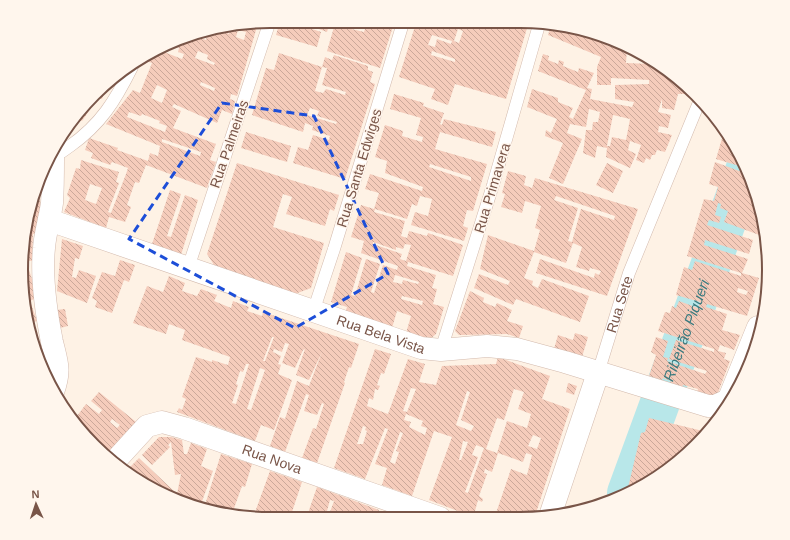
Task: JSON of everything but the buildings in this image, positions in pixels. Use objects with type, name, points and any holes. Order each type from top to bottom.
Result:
[{"type":"street","points":[[52,165],[54,177],[44,248],[43,273],[52,342],[58,363],[56,383]]},
{"type":"street","name":"Rua Bela Vista","points":[[49,220],[420,348],[441,350],[487,346],[517,349],[565,362],[708,406],[723,401]]},
{"type":"street","points":[[730,391],[750,346]]},
{"type":"street","name":"Rua Sete","points":[[552,510],[598,373]]},
{"type":"street","name":"Rua Nova","points":[[118,458],[147,426],[162,422],[184,428],[423,512]]},
{"type":"lane","name":"Rua Palmeiras","points":[[188,268],[268,28]]},
{"type":"lane","name":"Rua Santa Edwiges","points":[[313,312],[334,249],[401,28]]},
{"type":"lane","name":"Rua Primavera","points":[[441,350],[494,185],[538,29]]},
{"type":"lane","points":[[58,152],[78,140],[106,113],[118,95],[128,74]]},
{"type":"lane","name":"Rua Sete","points":[[598,373],[630,273],[698,106]]},
{"type":"highlighted area","points":[[222,103],[314,116],[388,274],[295,328],[129,239]]},
{"type":"waterway","name":"Ribeirão Piqueri","points":[[630,486],[743,176]]}]
